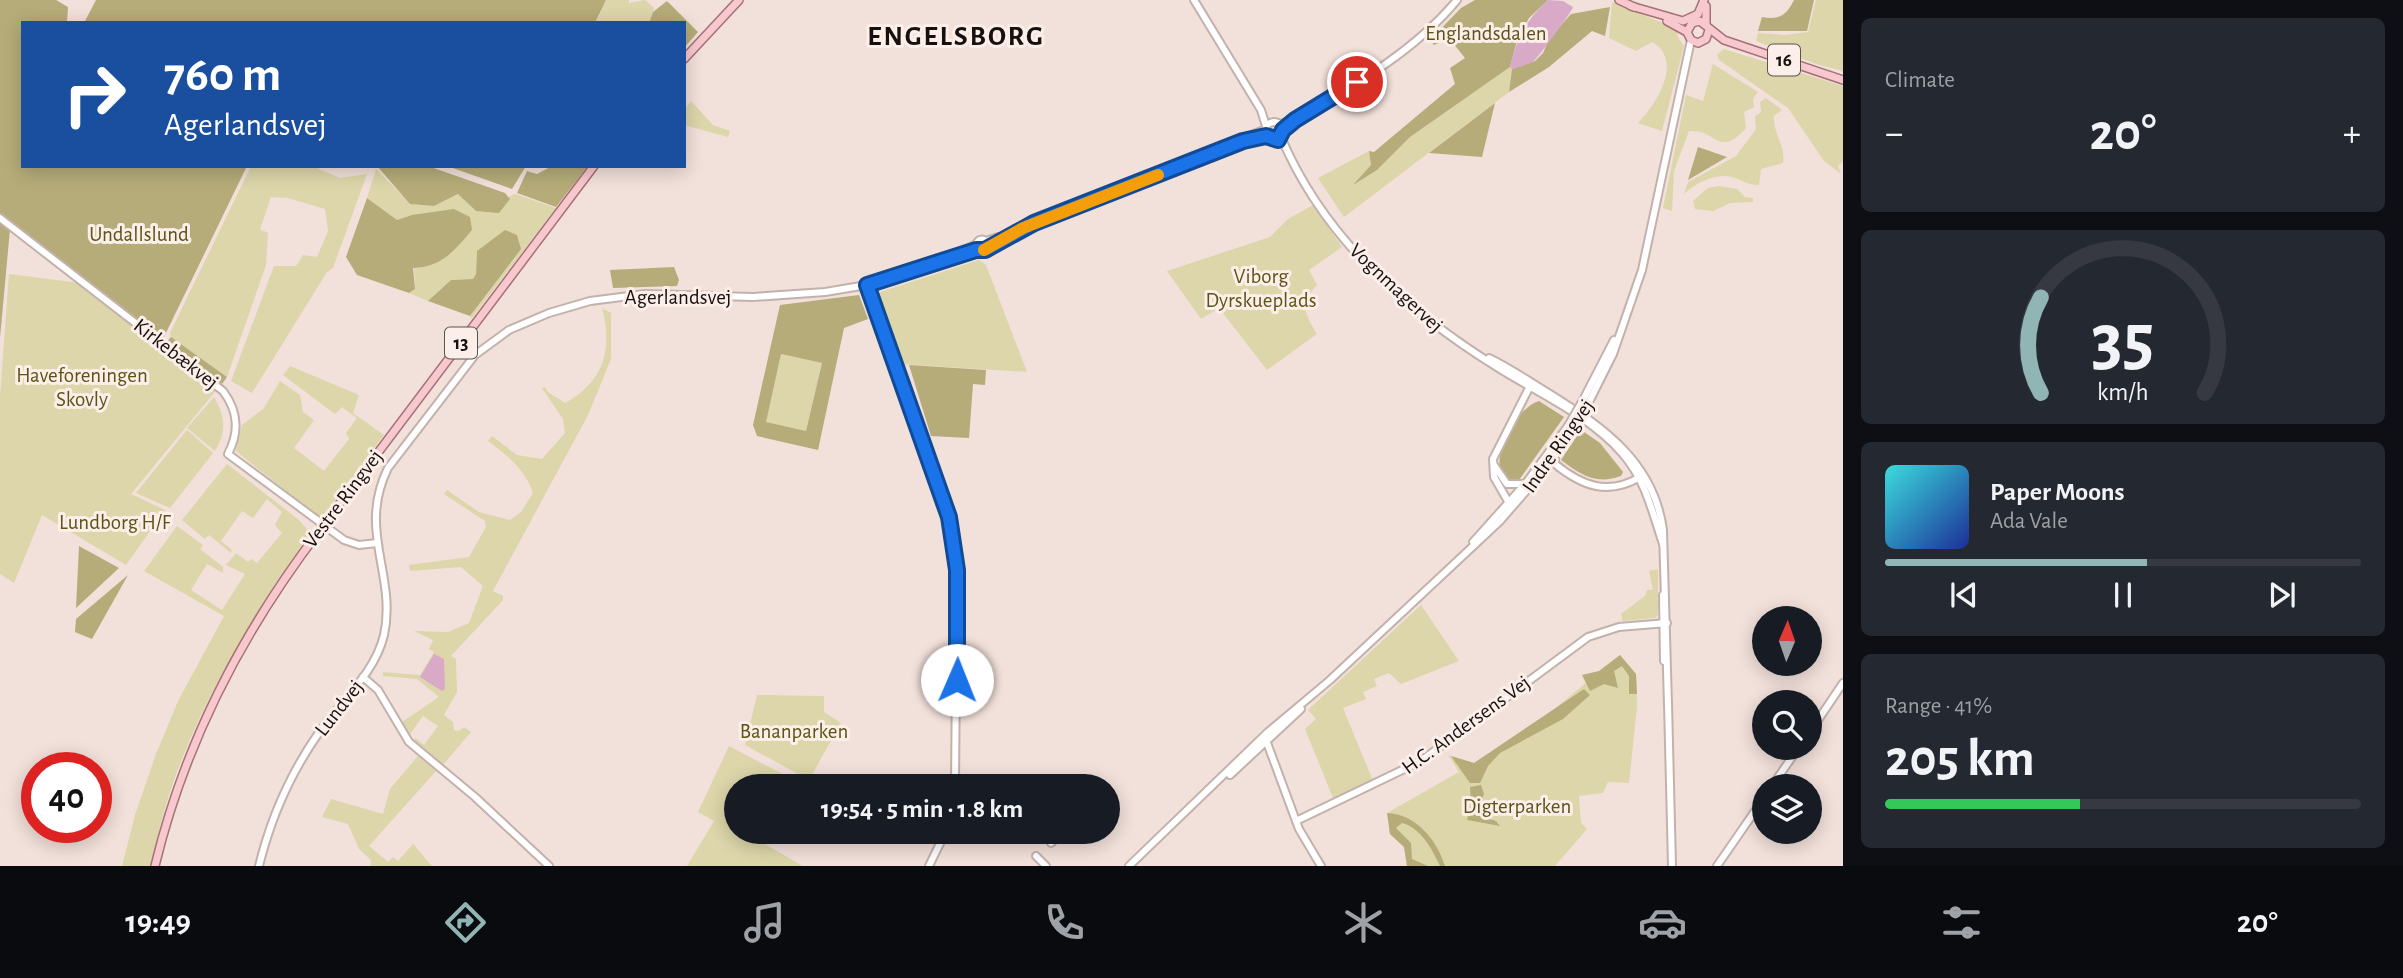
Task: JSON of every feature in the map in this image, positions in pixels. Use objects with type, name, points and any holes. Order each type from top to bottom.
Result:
[{"type":"main road","points":[[686,57],[739,0]]},
{"type":"main road","points":[[1619,0],[1683,21],[1698,14],[1706,2]]},
{"type":"main road","points":[[1706,2],[1707,27]]},
{"type":"main road","points":[[1695,33],[1706,2]]},
{"type":"main road","name":"16","points":[[1631,6],[1695,33],[1724,40],[1843,80]]},
{"type":"main road","points":[[1695,33],[1707,27]]},
{"type":"main road","points":[[1695,33],[1707,27]]},
{"type":"main road","name":"16","points":[[1707,27],[1724,40]]},
{"type":"main road","name":"Vestre Ringvej","points":[[155,866],[186,762],[225,676],[274,593],[592,168]]},
{"type":"street","name":"Vognmagervej","points":[[1194,0],[1320,207],[1361,261],[1419,314],[1606,437],[1640,474],[1658,506],[1665,587],[1672,866]]},
{"type":"street","points":[[1274,131],[1391,61],[1426,33],[1457,0]]},
{"type":"street","name":"Indre Ringvej","points":[[1129,866],[1500,521],[1555,455],[1586,402],[1626,316],[1647,251],[1695,33]]},
{"type":"street","name":"Agerlandsvej","points":[[377,543],[374,508],[388,468],[463,367],[488,344],[509,330],[549,313],[613,297],[662,293],[766,297],[867,285],[978,247],[985,250],[987,244],[1023,228],[1274,131]]},
{"type":"street","name":"Kirkebækvej","points":[[0,218],[223,390],[236,418],[235,437],[228,454],[344,540],[359,545],[377,543]]},
{"type":"street","points":[[867,285],[943,497],[957,553],[955,774]]},
{"type":"street","points":[[1509,503],[1494,477],[1493,464],[1496,449],[1532,387]]},
{"type":"street","name":"Indre Ringvej","points":[[1461,556],[1526,483],[1570,427]]},
{"type":"street","points":[[1555,455],[1555,464],[1590,486],[1608,488],[1640,474]]},
{"type":"street","points":[[1493,464],[1507,484],[1526,483]]},
{"type":"street","points":[[1540,475],[1552,471],[1565,472]]},
{"type":"street","name":"Lundvej","points":[[259,866],[272,819],[294,775],[318,733],[363,677],[382,642],[386,619],[377,543]]},
{"type":"street","name":"H.C. Andersens Vej","points":[[1296,821],[1421,761],[1588,637],[1632,625],[1664,624]]},
{"type":"street","points":[[363,677],[378,690],[409,741],[475,797],[549,866]]},
{"type":"street","points":[[1822,714],[1843,683]]},
{"type":"street","points":[[1263,741],[1296,821],[1321,866]]},
{"type":"street","points":[[1717,866],[1752,815]]},
{"type":"street","points":[[929,866],[940,844]]},
{"type":"street","points":[[1037,856],[1046,866]]},
{"type":"green space","name":"Undallslund","points":[[0,0],[56,0],[68,7],[67,21],[21,21],[21,168],[246,168],[163,339],[0,213]]},
{"type":"green space","points":[[96,0],[606,0],[596,21],[85,21]]},
{"type":"green space","points":[[606,0],[629,0],[629,3],[645,0],[654,8],[650,21],[597,21]]},
{"type":"green space","name":"Englandsdalen","points":[[1475,0],[1548,0],[1529,18],[1517,41],[1510,67],[1410,137],[1377,170],[1353,185],[1371,165],[1369,151],[1374,152],[1455,84],[1450,68],[1465,58],[1449,38],[1434,45],[1430,40],[1461,8]]},
{"type":"green space","points":[[1794,0],[1814,0],[1807,31],[1758,31],[1762,17],[1781,16]]},
{"type":"green space","points":[[1816,0],[1843,0],[1843,71],[1816,64],[1756,41],[1758,33],[1786,35],[1808,32]]},
{"type":"green space","points":[[667,1],[698,32],[686,46],[686,21],[650,21],[653,12]]},
{"type":"green space","points":[[1612,2],[1677,29],[1678,37],[1684,46],[1662,131],[1638,123],[1659,94],[1667,71],[1666,60],[1661,50],[1652,42],[1636,51],[1609,38]]},
{"type":"green space","points":[[1610,7],[1605,36],[1592,31],[1549,67],[1509,92],[1512,69],[1535,61],[1543,53],[1549,39],[1571,14]]},
{"type":"green space","points":[[1724,49],[1843,86],[1843,161],[1838,166],[1841,174],[1824,161],[1788,108],[1719,60],[1717,55]]},
{"type":"green space","points":[[1713,64],[1758,92],[1753,99],[1754,107],[1744,112],[1746,128],[1729,141],[1723,142],[1706,134],[1689,131],[1674,171],[1672,211],[1663,208],[1686,95],[1703,101]]},
{"type":"green space","name":"Englandsdalen","points":[[1510,67],[1509,92],[1344,217],[1318,178],[1369,151],[1371,165],[1356,183],[1377,170],[1410,137]]},
{"type":"green space","points":[[1766,98],[1782,110],[1774,116],[1775,129],[1783,151],[1783,163],[1761,169],[1759,185],[1719,176],[1694,186],[1684,194],[1688,182],[1736,156],[1756,129],[1755,116],[1761,112],[1760,102]]},
{"type":"green space","points":[[691,101],[713,125],[730,131],[728,137],[686,126],[686,107]]},
{"type":"green space","points":[[1495,103],[1482,157],[1429,153]]},
{"type":"green space","points":[[1698,147],[1727,157],[1688,180]]},
{"type":"green space","points":[[250,168],[317,168],[340,178],[367,174],[333,268],[327,272],[252,393],[231,381],[274,266],[296,266],[303,255],[317,257],[328,231],[325,209],[288,198],[271,197],[260,229],[268,233],[266,265],[227,377],[171,337],[170,333]]},
{"type":"green space","points":[[379,168],[434,168],[505,193],[510,199],[499,213],[476,211],[458,194],[434,206],[410,204]]},
{"type":"green space","points":[[453,168],[525,168],[512,189]]},
{"type":"green space","points":[[548,168],[586,168],[556,207],[517,193],[527,171],[537,174]]},
{"type":"green space","points":[[376,169],[411,204],[434,206],[459,194],[476,211],[515,194],[556,208],[472,318],[470,316],[520,249],[477,251],[476,274],[473,279],[451,280],[428,301],[409,293],[415,289],[412,215],[397,220],[367,198]]},
{"type":"green space","points":[[1719,186],[1737,189],[1745,197],[1753,198],[1753,202],[1730,203],[1713,211],[1695,209],[1693,201],[1708,188]]},
{"type":"green space","points":[[367,198],[397,220],[454,209],[470,217],[472,230],[440,261],[413,268],[415,289],[409,293],[357,275],[346,257]]},
{"type":"green space","name":"Viborg Dyrskueplads","points":[[1313,205],[1342,247],[1309,270],[1317,285],[1311,291],[1305,308],[1317,334],[1267,370],[1219,308],[1201,319],[1167,271],[1270,237],[1288,219]]},
{"type":"green space","points":[[0,222],[10,229],[0,338]]},
{"type":"green space","points":[[505,230],[517,235],[521,249],[470,316],[428,301],[451,280],[473,279],[476,274],[477,251]]},
{"type":"green space","points":[[979,260],[986,265],[1027,372],[899,364],[877,297],[880,292]]},
{"type":"green space","points":[[674,267],[679,280],[677,286],[613,288],[610,270]]},
{"type":"green space","name":"Haveforeningen Skovly","points":[[9,274],[80,283],[218,388],[131,494],[165,510],[126,565],[42,515],[14,583],[0,574],[0,396]]},
{"type":"green space","points":[[859,295],[868,319],[844,328],[818,450],[757,436],[753,425],[780,305]],"holes":[[[781,354],[822,363],[806,431],[766,422]]]},
{"type":"green space","points":[[602,308],[611,313],[611,359],[588,415],[493,591],[503,596],[503,600],[451,656],[456,659],[457,692],[444,715],[453,722],[454,730],[459,731],[464,727],[471,732],[442,766],[414,742],[415,738],[424,745],[438,726],[423,716],[408,737],[399,724],[439,697],[417,679],[383,676],[383,672],[420,675],[434,652],[429,649],[433,640],[414,631],[448,632],[469,623],[483,586],[461,567],[410,571],[409,565],[469,557],[486,527],[485,521],[444,494],[447,490],[479,512],[510,520],[521,512],[533,493],[530,484],[515,464],[488,441],[492,436],[517,455],[542,459],[565,433],[563,419],[542,388],[545,387],[565,403],[589,385],[597,374],[605,351]]},
{"type":"green space","points":[[171,337],[227,377],[222,384],[166,343]]},
{"type":"green space","points":[[781,354],[822,363],[806,431],[765,422]]},
{"type":"green space","points":[[909,365],[986,370],[985,385],[973,384],[969,438],[931,436]]},
{"type":"green space","points":[[290,366],[359,395],[353,413],[384,435],[321,519],[236,451],[242,425],[264,408],[280,381],[300,395],[303,412],[314,420],[294,448],[324,471],[349,439],[346,433],[357,418],[342,407],[335,414],[283,375]]},
{"type":"green space","points":[[214,397],[223,424],[215,451],[187,428]]},
{"type":"green space","points":[[1539,401],[1564,417],[1519,480],[1513,482],[1501,472],[1499,463],[1504,442],[1523,412]]},
{"type":"green space","points":[[187,430],[213,453],[170,508],[136,493]]},
{"type":"green space","points":[[1581,430],[1600,443],[1623,472],[1621,476],[1596,479],[1575,470],[1561,460]]},
{"type":"green space","points":[[227,464],[299,520],[311,534],[235,650],[192,734],[161,821],[152,866],[122,866],[135,815],[156,754],[178,701],[224,616],[144,571],[177,526],[203,545],[200,549],[223,567],[223,573],[207,564],[191,590],[222,610],[245,574],[226,565],[236,553],[248,562],[251,559],[257,563],[282,533],[275,525],[282,512],[267,499],[253,518],[242,511],[221,541],[232,550],[231,553],[209,535],[205,539],[182,520]]},
{"type":"green space","points":[[79,546],[119,568],[76,608]]},
{"type":"green space","points":[[1658,569],[1658,615],[1655,618],[1623,621],[1621,614],[1645,596],[1647,590],[1653,590],[1649,571]]},
{"type":"green space","points":[[128,575],[92,639],[75,632],[76,619]]},
{"type":"green space","points":[[1421,605],[1459,661],[1401,684],[1389,673],[1374,679],[1377,686],[1363,692],[1366,699],[1343,708],[1373,781],[1333,798],[1305,729],[1316,719],[1308,710]]},
{"type":"green space","name":"Digterparken","points":[[1620,655],[1636,674],[1637,707],[1629,783],[1608,782],[1603,793],[1579,796],[1581,823],[1587,829],[1555,866],[1407,866],[1404,847],[1390,834],[1387,813],[1459,772],[1448,755],[1474,763],[1548,714]]},
{"type":"green space","points":[[1620,655],[1636,674],[1637,694],[1629,694],[1629,676],[1622,666],[1614,671],[1618,688],[1604,684],[1590,691],[1582,675],[1599,671]]},
{"type":"green space","points":[[1584,689],[1590,695],[1563,719],[1500,753],[1488,766],[1480,783],[1470,783],[1451,756],[1474,763]]},
{"type":"green space","name":"Bananparken","points":[[757,695],[824,696],[824,712],[841,723],[812,774],[798,774],[745,745]]},
{"type":"green space","points":[[729,746],[782,774],[724,774],[724,844],[764,844],[803,866],[687,866],[714,821],[698,812]]},
{"type":"green space","points":[[418,756],[436,771],[369,846],[388,862],[393,857],[398,861],[413,844],[432,866],[370,866],[371,860],[359,849],[348,824],[322,817],[331,799],[383,814],[390,789]]},
{"type":"green space","points":[[1481,785],[1484,794],[1479,805],[1483,817],[1496,821],[1500,826],[1467,820],[1471,804],[1470,787]]},
{"type":"green space","points":[[1387,813],[1407,818],[1424,830],[1437,847],[1445,866],[1440,866],[1415,829],[1402,823],[1396,828],[1411,843],[1412,859],[1428,866],[1407,866],[1404,847],[1390,834]]},
{"type":"shaded area","points":[[1548,0],[1563,1],[1573,7],[1534,61],[1512,69],[1510,67],[1523,30]]},
{"type":"shaded area","points":[[434,654],[444,659],[445,689],[442,691],[420,677]]},
{"type":"slow traffic","points":[[984,250],[1023,228],[1158,175]]},
{"type":"district","name":"ENGELSBORG","points":[[956,37]]},
{"type":"route","points":[[957,680],[957,553],[949,517],[867,285],[979,249],[985,250],[1034,223],[1243,141],[1266,136],[1267,139],[1278,140],[1283,130],[1295,120],[1357,82]]},
{"type":"park label","name":"Lundborg H/F","points":[[115,522]]}]
